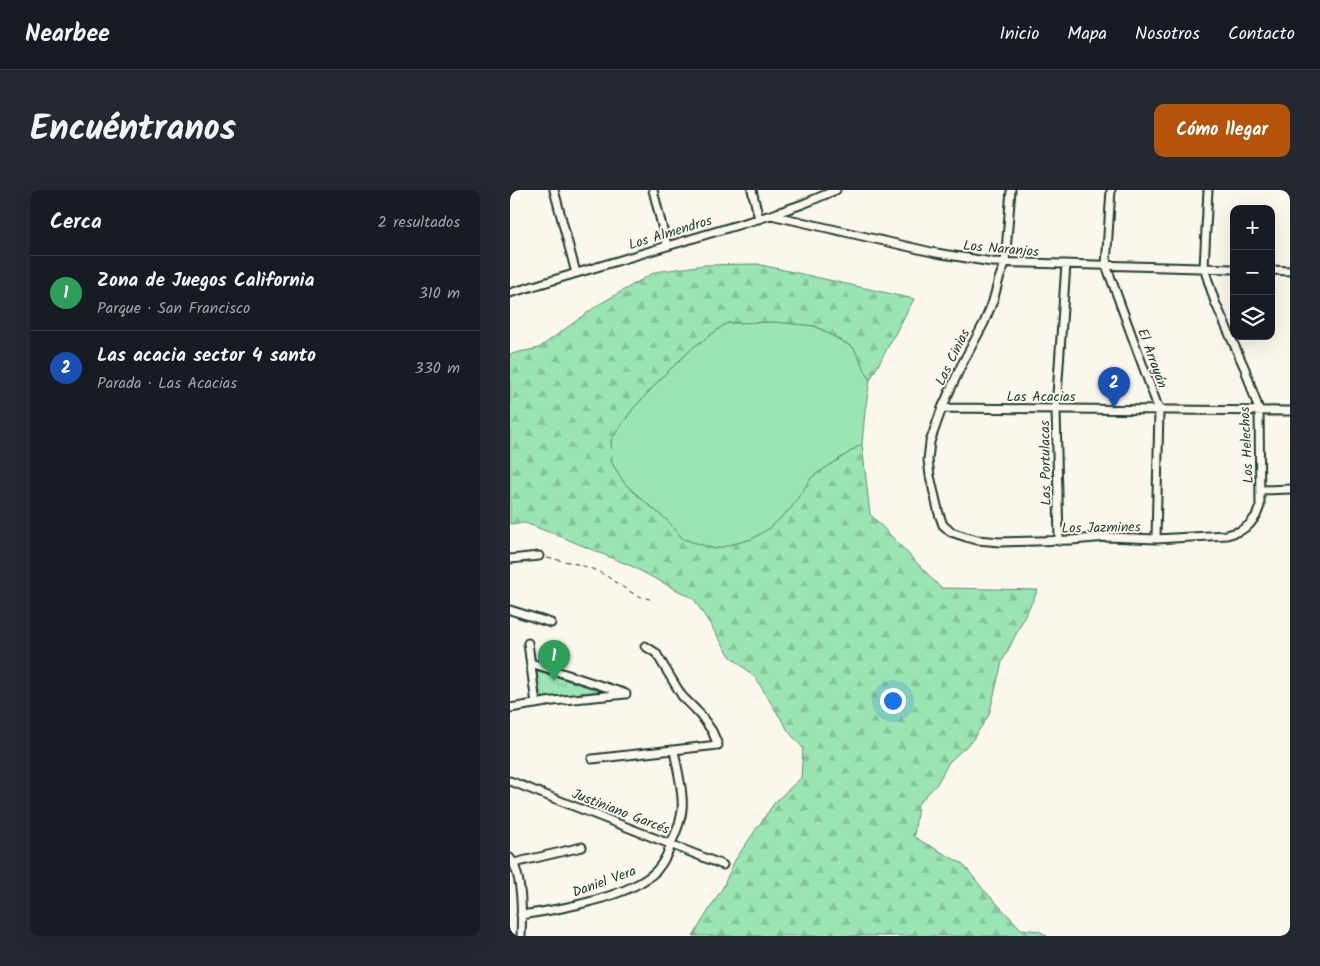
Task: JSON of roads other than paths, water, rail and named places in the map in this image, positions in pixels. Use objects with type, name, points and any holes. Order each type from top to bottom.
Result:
[{"type":"street","points":[[554,190],[576,274]]},
{"type":"street","points":[[653,190],[667,246]]},
{"type":"street","points":[[752,190],[759,218]]},
{"type":"street","name":"Los Almendros","points":[[511,292],[771,215],[836,190]]},
{"type":"street","name":"Las Cinias","points":[[951,532],[944,525],[939,514],[928,460],[930,442],[942,408],[964,359],[994,301],[1005,263],[1011,190]]},
{"type":"street","name":"El Arrayán","points":[[1111,190],[1106,266],[1159,410],[1156,538]]},
{"type":"street","name":"Los Helechos","points":[[1208,190],[1204,268],[1215,302],[1245,369],[1259,410],[1261,500],[1258,511],[1250,525]]},
{"type":"street","name":"Los Naranjos","points":[[771,215],[936,253],[1005,263],[1230,269]]},
{"type":"street","name":"Las Portulacas","points":[[1059,541],[1056,409],[1066,264]]},
{"type":"street","points":[[1275,270],[1290,270]]},
{"type":"street","name":"Las Acacias","points":[[942,408],[1290,410]]},
{"type":"street","points":[[1261,490],[1290,490]]},
{"type":"street","name":"Los Jazmines","points":[[951,532],[988,541],[1059,541],[1108,537],[1156,538],[1232,535],[1250,525]]},
{"type":"street","points":[[510,559],[539,556]]},
{"type":"street","points":[[510,610],[551,622]]},
{"type":"street","points":[[528,642],[536,704]]},
{"type":"street","points":[[592,759],[718,745],[712,731],[700,714],[682,696],[656,653],[645,646]]},
{"type":"street","points":[[510,708],[626,694],[530,663]]},
{"type":"street","name":"Daniel Vera","points":[[522,915],[588,902],[615,893],[646,879],[657,870],[671,844],[680,822],[682,810],[674,750]]},
{"type":"street","name":"Justiniano Garcés","points":[[510,781],[723,864]]},
{"type":"street","points":[[521,936],[522,915],[518,874],[512,861],[582,847]]},
{"type":"place","name":"Las acacia sector 4 santo","points":[[1114,408]]},
{"type":"place","name":"Zona de Juegos California","points":[[554,681]]}]
